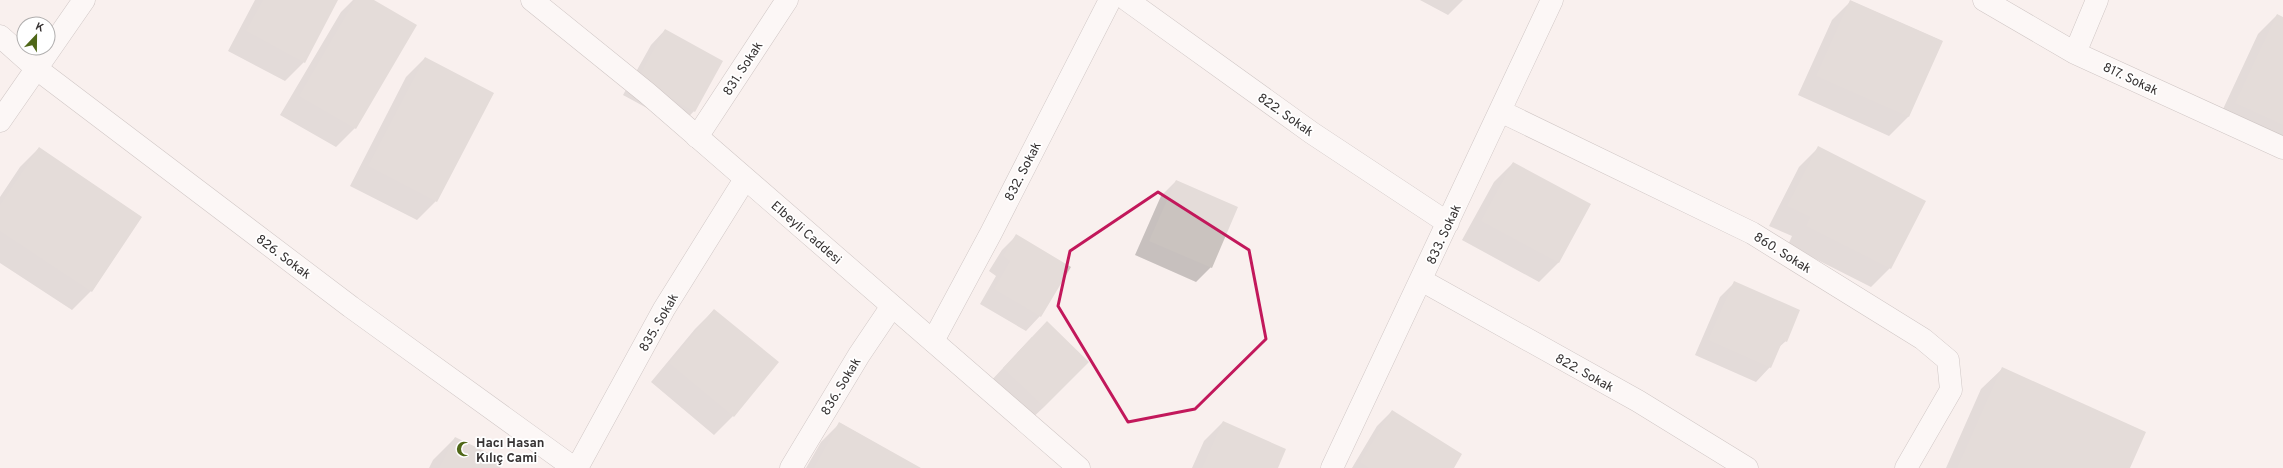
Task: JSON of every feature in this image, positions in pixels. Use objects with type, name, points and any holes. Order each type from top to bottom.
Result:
[{"type":"street","points":[[0,121],[84,0]]},
{"type":"street","name":"Elbeyli Caddesi","points":[[532,0],[647,94],[1079,468]]},
{"type":"street","name":"831. Sokak","points":[[697,137],[787,0]]},
{"type":"street","name":"832. Sokak","points":[[933,341],[1110,0]]},
{"type":"street","name":"822. Sokak","points":[[1127,0],[1312,133],[1448,223]]},
{"type":"street","name":"833. Sokak","points":[[1332,468],[1552,0]]},
{"type":"street","name":"817. Sokak","points":[[1984,0],[2075,53],[2283,148]]},
{"type":"street","points":[[2075,53],[2097,0]]},
{"type":"street","name":"826. Sokak","points":[[0,36],[37,69],[351,307],[575,468]]},
{"type":"street","name":"860. Sokak","points":[[1500,111],[1752,233],[1922,339],[1948,360],[1951,390],[1906,468]]},
{"type":"street","name":"835. Sokak","points":[[575,468],[664,309],[746,179]]},
{"type":"street","name":"822. Sokak","points":[[1421,280],[1638,401],[1747,468]]},
{"type":"street","name":"836. Sokak","points":[[791,468],[859,355],[892,306]]},
{"type":"highlighted area","points":[[1158,192],[1249,250],[1266,339],[1195,409],[1128,422],[1058,306],[1070,251]]},
{"type":"building","points":[[263,0],[338,0],[305,63],[246,31]]},
{"type":"building","points":[[355,0],[374,0],[417,25],[356,129],[299,96]]},
{"type":"building","points":[[1850,0],[1943,41],[1909,117],[1816,76]]},
{"type":"building","points":[[2277,14],[2283,17],[2283,125],[2235,103]]},
{"type":"building","points":[[665,29],[723,61],[695,112],[637,80]]},
{"type":"building","points":[[425,57],[494,93],[437,202],[368,166]]},
{"type":"building","points":[[1818,146],[1926,201],[1891,269],[1806,226],[1810,217],[1787,206]]},
{"type":"building","points":[[39,147],[142,217],[92,292],[0,231],[0,205]]},
{"type":"building","points":[[1513,162],[1591,204],[1559,263],[1481,221]]},
{"type":"building","points":[[1176,180],[1238,207],[1212,268],[1149,241]]},
{"type":"building","points":[[1016,234],[1071,267],[1041,317],[994,289],[1010,261],[1003,256]]},
{"type":"building","points":[[1734,281],[1800,310],[1787,342],[1783,340],[1771,368],[1708,340]]},
{"type":"building","points":[[714,309],[779,362],[734,417],[669,363]]},
{"type":"building","points":[[1047,321],[1089,362],[1044,407],[1003,368]]},
{"type":"building","points":[[2002,367],[2146,432],[2130,468],[1957,468]]},
{"type":"building","points":[[1392,410],[1462,454],[1454,468],[1369,468],[1360,462]]},
{"type":"building","points":[[1223,421],[1286,449],[1278,468],[1202,468]]},
{"type":"building","points":[[839,422],[921,468],[814,468]]},
{"type":"building","name":"Hacı Hasan Kılıç Cami","points":[[455,437],[503,460],[500,468],[439,468]]},
{"type":"place","name":"Hacı Hasan Kılıç Cami","points":[[464,449]]}]
